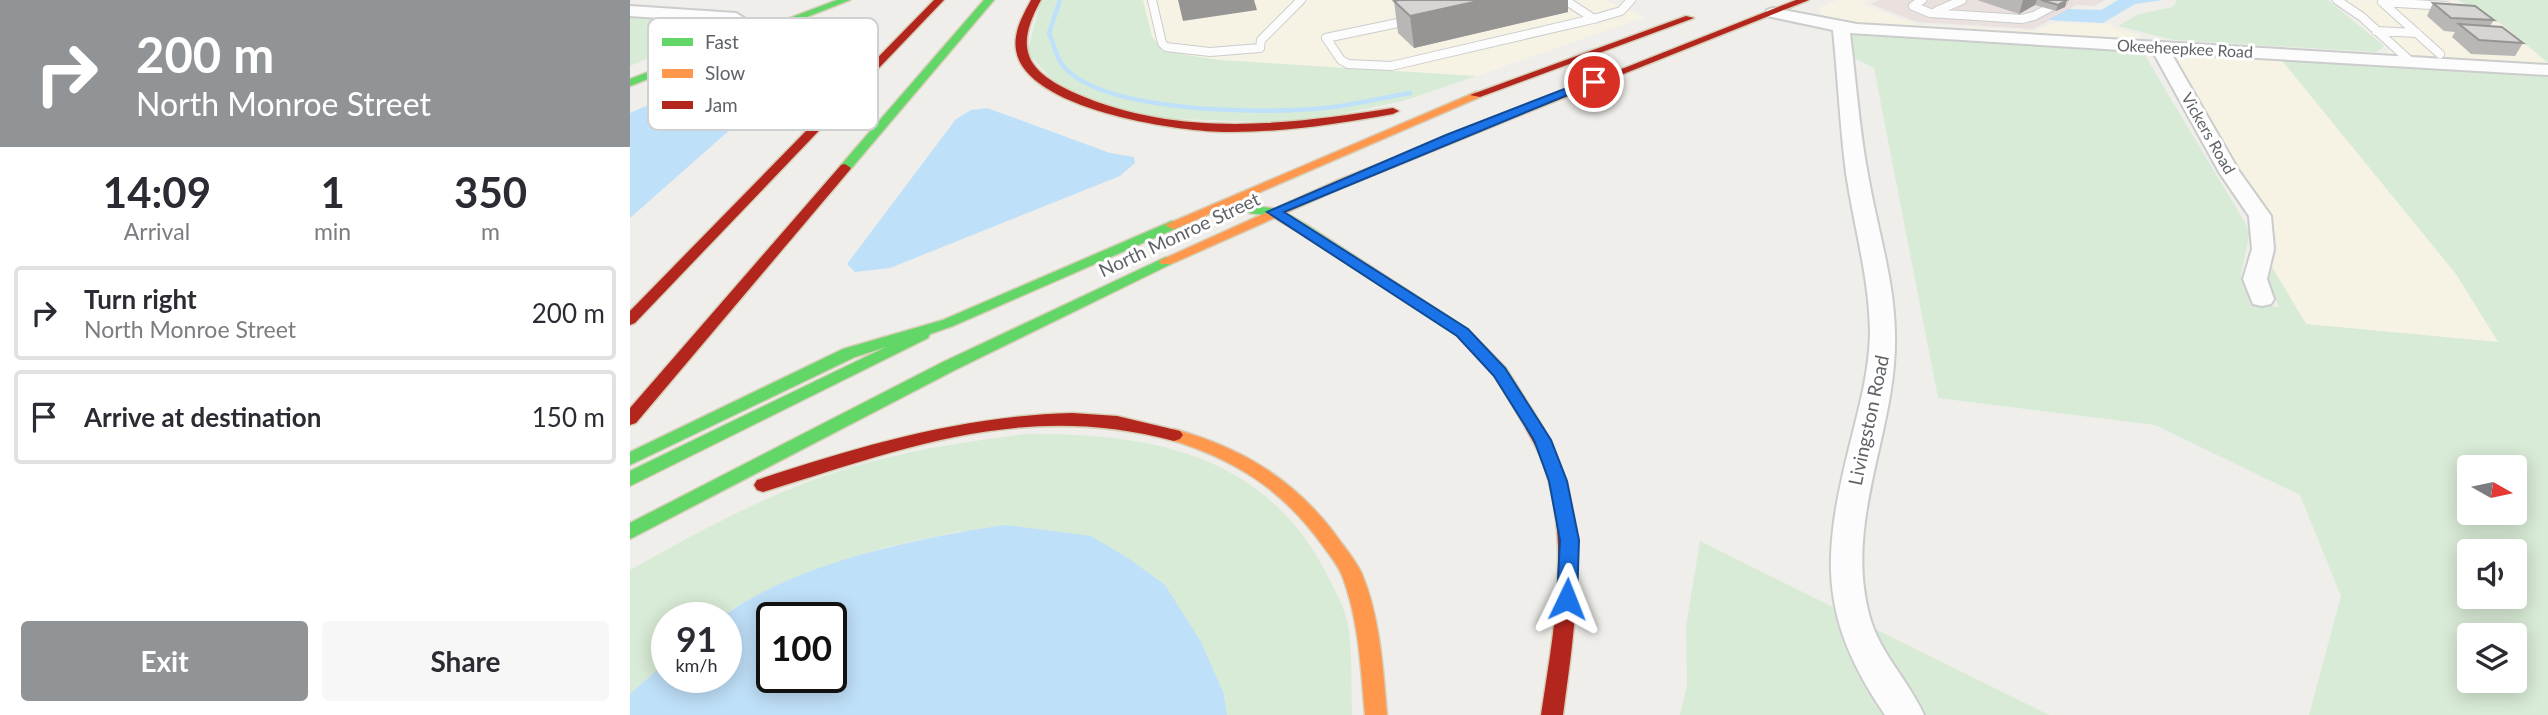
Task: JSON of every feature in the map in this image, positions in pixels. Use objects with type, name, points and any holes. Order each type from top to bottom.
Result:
[{"type":"main road","points":[[798,18],[845,0]]},
{"type":"main road","points":[[878,63],[939,0]]},
{"type":"main road","points":[[878,130],[989,0]]},
{"type":"main road","points":[[1036,0],[1021,22],[1017,36],[1028,68],[1041,80],[1080,103],[1135,119],[1220,129],[1311,125],[1481,93]]},
{"type":"main road","name":"North Monroe Street","points":[[630,532],[959,361],[1274,212],[1776,7],[1806,0]]},
{"type":"main road","points":[[1509,114],[1565,75],[1740,8]]},
{"type":"main road","name":"North Monroe Street","points":[[630,480],[948,323],[1214,205],[1481,93],[1701,13]]},
{"type":"main road","points":[[630,83],[648,76]]},
{"type":"main road","points":[[630,320],[813,130]]},
{"type":"main road","points":[[630,419],[878,130]]},
{"type":"main road","points":[[1214,205],[1274,212],[1462,332],[1500,372],[1542,440],[1558,481],[1569,540],[1567,599],[1552,715]]},
{"type":"main road","points":[[630,459],[849,354],[948,323]]},
{"type":"main road","points":[[648,523],[849,456],[950,430],[1037,420],[1103,422],[1194,439],[1258,468],[1313,516],[1320,526],[1352,575],[1370,645],[1376,715]]},
{"type":"street","points":[[1806,0],[1812,12],[1832,26]]},
{"type":"street","name":"Okeeheepkee Road","points":[[1776,7],[1832,26],[2548,70]]},
{"type":"street","points":[[630,11],[736,18]]},
{"type":"street","name":"Livingston Road","points":[[1832,26],[1878,289],[1883,343],[1876,397],[1848,511],[1844,551],[1845,584],[1860,641],[1874,669],[1906,715]]},
{"type":"street","name":"Vickers Road","points":[[2159,47],[2229,172],[2260,216],[2263,249],[2255,279],[2262,299]]},
{"type":"lane","points":[[1152,0],[1162,43],[1166,47],[1210,52],[1260,48],[1261,40],[1301,0]]},
{"type":"lane","points":[[1565,0],[1594,19]]},
{"type":"lane","points":[[1419,19],[1326,38],[1340,60],[1348,64],[1391,66],[1594,19],[1620,11],[1631,0]]},
{"type":"lane","points":[[1922,0],[1913,6],[1934,13],[2022,19],[2034,16],[2064,0]]},
{"type":"lane","points":[[1934,13],[1962,0]]},
{"type":"lane","points":[[2337,0],[2410,61]]},
{"type":"lane","points":[[2440,54],[2382,2],[2453,7]]},
{"type":"lane","points":[[2376,31],[2417,33]]},
{"type":"shaded area","points":[[1115,0],[1604,0],[1645,17],[1476,76],[1219,60],[1162,51]]},
{"type":"shaded area","points":[[1839,0],[1869,0],[1864,2],[1865,5],[1918,25],[2036,31],[2055,23],[2110,24],[2114,28],[2141,35],[2137,42],[1829,22],[1818,8]]},
{"type":"shaded area","points":[[1879,0],[2105,0],[2095,6],[2077,5],[2034,29],[1917,22],[1870,4]]},
{"type":"shaded area","points":[[2335,0],[2457,1],[2503,25],[2548,63],[2548,67],[2393,57],[2386,54],[2392,46]]},
{"type":"shaded area","points":[[2170,50],[2279,57],[2456,274],[2499,342],[2306,324],[2272,267],[2277,252],[2276,235],[2267,207],[2241,173]]},
{"type":"green space","points":[[1041,0],[1143,0],[1152,36],[1162,51],[1219,60],[1476,76],[1403,101],[1297,123],[1148,118],[1061,88],[1027,53]]},
{"type":"green space","points":[[2177,0],[2328,0],[2384,46],[2377,52],[2173,40],[2118,26],[2139,14],[2173,7]]},
{"type":"green space","points":[[2458,0],[2548,0],[2548,63],[2503,25]]},
{"type":"green space","points":[[630,17],[648,18],[648,58],[630,66]]},
{"type":"green space","points":[[1850,31],[2141,49],[2250,231],[2241,275],[2251,304],[2279,307],[2268,281],[2272,267],[2306,324],[2498,342],[2456,274],[2279,57],[2548,74],[2548,715],[2309,715],[2341,596],[2300,495],[2155,425],[1938,398],[1874,68],[1854,58]]},
{"type":"green space","points":[[1025,434],[1070,435],[1155,445],[1195,457],[1233,474],[1267,497],[1297,528],[1323,567],[1342,606],[1350,643],[1352,715],[1227,715],[1224,694],[961,531],[886,547],[807,573],[742,604],[742,602],[651,602],[651,675],[630,694],[630,570],[707,528],[787,490],[887,457]]},
{"type":"green space","points":[[1700,541],[1833,607],[1853,664],[1885,715],[1680,715],[1687,685],[1686,626]]},
{"type":"green space","points":[[1873,628],[2049,715],[1926,715],[1891,666]]},
{"type":"water","points":[[2118,0],[2163,0],[2135,4],[2103,23],[2048,20],[2068,9],[2101,10]]},
{"type":"water","points":[[648,105],[648,130],[730,130],[630,218],[630,147],[630,113]]},
{"type":"water","points":[[987,108],[1110,153],[1134,157],[1135,163],[1120,176],[890,268],[855,272],[847,264],[956,119],[971,110]]},
{"type":"water","points":[[1006,525],[1091,536],[1128,558],[1165,585],[1200,640],[1224,694],[1227,715],[630,715],[630,694],[651,675],[651,693],[742,693],[742,604],[750,599],[819,568],[896,545]]},
{"type":"building","points":[[1483,0],[1410,16],[1394,1]]},
{"type":"building","points":[[2041,0],[2067,0],[2058,5]]},
{"type":"building","points":[[2433,3],[2475,6],[2494,20],[2451,18]]},
{"type":"building","points":[[2459,24],[2502,27],[2523,43],[2479,40]]},
{"type":"waterway","points":[[1060,0],[1049,33],[1059,60],[1080,80],[1109,92],[1185,107],[1264,111],[1325,108],[1410,93]]},
{"type":"traffic: fast","points":[[798,18],[845,0]]},
{"type":"traffic: fast","points":[[878,130],[989,0]]},
{"type":"traffic: fast","points":[[630,83],[648,76]]},
{"type":"traffic: fast","points":[[845,168],[878,130]]},
{"type":"traffic: fast","points":[[1254,210],[1274,212],[1302,228],[1462,332],[1500,372],[1535,429]]},
{"type":"traffic: fast","points":[[630,459],[849,353],[948,323],[1172,225]]},
{"type":"traffic: fast","points":[[630,532],[949,366],[1166,261]]},
{"type":"traffic: fast","points":[[630,479],[923,335]]},
{"type":"traffic: slow","points":[[1172,225],[1476,95]]},
{"type":"traffic: slow","points":[[1166,261],[1340,184],[1524,110]]},
{"type":"traffic: slow","points":[[1174,435],[1221,450],[1264,475],[1302,507],[1344,561],[1353,577],[1366,628],[1376,715]]},
{"type":"traffic: jam","points":[[878,63],[939,0]]},
{"type":"traffic: jam","points":[[1036,0],[1022,28],[1021,52],[1025,62],[1044,81],[1099,107],[1139,119],[1181,126],[1223,128],[1308,124],[1393,111]]},
{"type":"traffic: jam","points":[[1524,110],[1804,0]]},
{"type":"traffic: jam","points":[[1476,95],[1689,18]]},
{"type":"traffic: jam","points":[[630,320],[813,130]]},
{"type":"traffic: jam","points":[[630,419],[845,168]]},
{"type":"traffic: jam","points":[[763,485],[892,444],[982,425],[1072,419],[1117,422],[1174,435]]},
{"type":"traffic: jam","points":[[1535,429],[1551,462],[1562,497],[1567,532],[1566,606],[1552,715]]},
{"type":"route","points":[[1567,599],[1569,540],[1558,481],[1542,440],[1500,372],[1462,332],[1274,212],[1450,137],[1594,82]]}]
